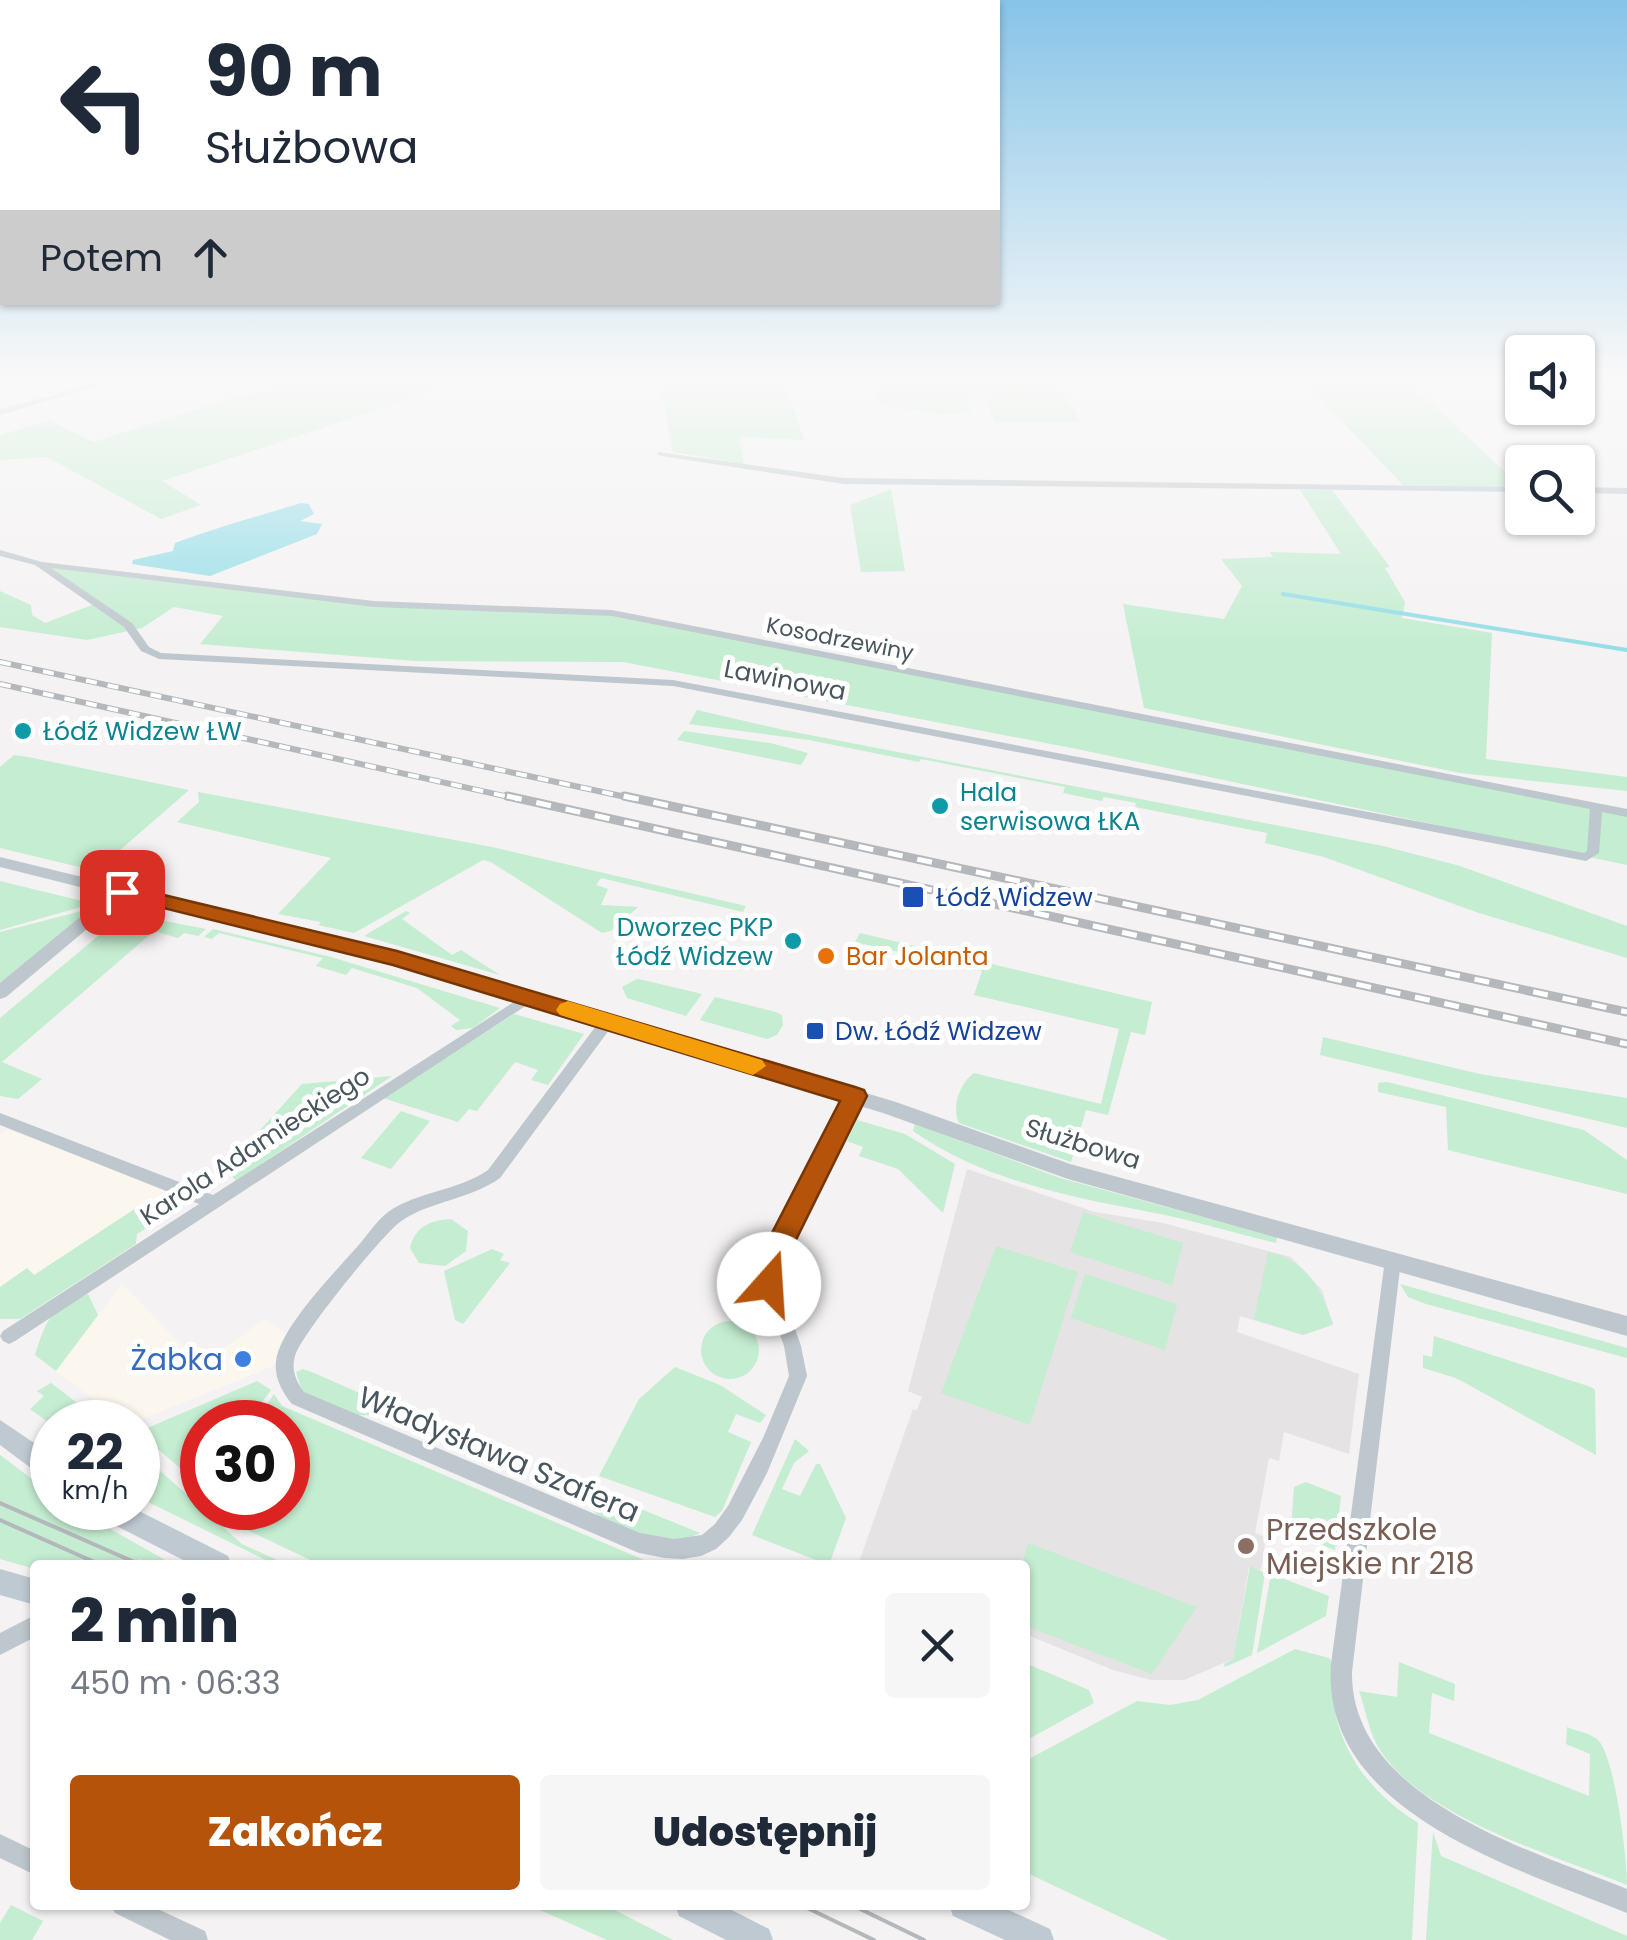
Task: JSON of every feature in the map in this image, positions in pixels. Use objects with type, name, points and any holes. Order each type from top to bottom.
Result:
[{"type":"main road","points":[[0,1431],[30,1452]]},
{"type":"main road","points":[[151,1530],[209,1560]]},
{"type":"main road","points":[[0,1582],[30,1591]]},
{"type":"main road","points":[[700,1910],[758,1940]]},
{"type":"main road","points":[[975,1910],[1039,1940]]},
{"type":"street","points":[[773,471],[844,481],[1505,490]]},
{"type":"street","points":[[1595,490],[1627,491]]},
{"type":"street","name":"Lawinowa","points":[[0,553],[38,563],[128,625],[145,649],[159,656],[673,684],[1586,857],[1593,853],[1596,806]]},
{"type":"street","name":"Kosodrzewiny","points":[[38,563],[374,604],[612,612],[1627,813]]},
{"type":"street","name":"Służbowa","points":[[0,862],[371,951],[855,1096],[1051,1166],[1627,1326]]},
{"type":"street","points":[[0,994],[122,892]]},
{"type":"street","name":"Karola Adamieckiego","points":[[10,1336],[528,998]]},
{"type":"street","name":"Władysława Szafera","points":[[608,1022],[494,1174],[476,1188],[405,1210],[391,1219],[288,1349],[286,1379],[298,1398],[639,1544],[675,1549],[707,1543],[737,1512],[798,1376],[796,1354],[769,1284],[770,1272],[855,1096]]},
{"type":"street","points":[[0,1119],[214,1202]]},
{"type":"street","points":[[1393,1260],[1345,1634],[1342,1694],[1348,1719],[1384,1778],[1427,1813],[1627,1901]]},
{"type":"street","points":[[0,1645],[30,1628]]},
{"type":"street","points":[[0,1846],[30,1861]]},
{"type":"street","points":[[133,1910],[196,1940]]},
{"type":"shaded area","points":[[7,1129],[192,1200],[137,1234],[136,1244],[20,1319],[0,1319],[0,1135]]},
{"type":"shaded area","points":[[967,1169],[1095,1212],[1163,1223],[1291,1257],[1322,1290],[1333,1325],[1303,1335],[1240,1316],[1237,1332],[1359,1374],[1349,1454],[1284,1432],[1279,1461],[1269,1458],[1255,1533],[1266,1537],[1262,1564],[1260,1570],[1249,1567],[1233,1659],[1184,1680],[1151,1680],[1113,1670],[1030,1636],[1030,1560],[860,1560],[913,1409],[917,1410],[922,1397],[908,1391]]},
{"type":"shaded area","points":[[122,1284],[201,1365],[265,1319],[289,1337],[278,1364],[189,1400],[180,1400],[180,1404],[160,1412],[160,1400],[95,1400],[56,1371]]},
{"type":"green space","points":[[72,471],[194,471],[162,481],[201,505],[161,519]]},
{"type":"green space","points":[[1389,471],[1503,471],[1505,488],[1403,485]]},
{"type":"green space","points":[[891,489],[905,571],[861,572],[850,505]]},
{"type":"green space","points":[[1300,490],[1332,490],[1390,567],[1385,568],[1405,602],[1402,618],[1492,633],[1486,759],[1627,777],[1627,791],[1460,773],[1144,708],[1123,604],[1224,619],[1242,586],[1221,559],[1273,557],[1270,552],[1341,554]]},
{"type":"green space","points":[[38,563],[374,604],[612,613],[1627,813],[1627,865],[1077,749],[623,662],[416,661],[200,644],[223,616],[174,607],[142,628],[87,640],[0,627],[0,591],[31,605],[32,615],[45,623],[97,603]]},
{"type":"green space","points":[[697,710],[1383,846],[1460,866],[1627,926],[1627,958],[1476,912],[1324,857],[1265,843],[1267,833],[1135,807],[1136,803],[1063,793],[1065,787],[921,759],[919,762],[809,740],[689,724]]},
{"type":"green space","points":[[684,731],[770,743],[808,753],[801,765],[677,740]]},
{"type":"green space","points":[[14,755],[189,790],[96,871],[0,848],[0,767]]},
{"type":"green space","points":[[198,792],[492,847],[746,906],[743,912],[601,878],[596,885],[608,889],[601,905],[638,907],[611,931],[602,933],[483,860],[354,933],[278,914],[331,858],[177,822],[199,802]]},
{"type":"green space","points":[[0,881],[82,901],[88,905],[0,930]]},
{"type":"green space","points":[[91,911],[0,986],[0,932]]},
{"type":"green space","points":[[406,911],[410,913],[402,919],[452,955],[461,950],[500,975],[364,936]]},
{"type":"green space","points":[[134,915],[206,929],[198,936],[184,933],[178,938],[154,931],[2,1062],[42,1079],[18,1099],[0,1096],[0,1018],[116,921]]},
{"type":"green space","points":[[213,929],[331,957],[500,1008],[473,1028],[456,1030],[451,1026],[460,1020],[417,988],[352,968],[346,975],[316,966],[323,958],[219,933],[212,939],[204,937]]},
{"type":"green space","points":[[860,933],[1152,1002],[1145,1035],[1131,1032],[1108,1115],[1086,1110],[1071,1162],[959,1123],[958,1096],[974,1073],[1101,1104],[1119,1029],[974,995],[982,971],[855,942]]},
{"type":"green space","points":[[637,979],[702,994],[686,1016],[627,998],[622,987]]},
{"type":"green space","points":[[715,997],[776,1012],[782,1015],[783,1025],[777,1035],[767,1039],[700,1020]]},
{"type":"green space","points":[[514,1014],[584,1034],[548,1085],[531,1080],[538,1070],[515,1062],[477,1111],[469,1109],[458,1122],[383,1098]]},
{"type":"green space","points":[[1323,1037],[1480,1074],[1627,1098],[1627,1128],[1320,1055]]},
{"type":"green space","points":[[392,1076],[236,1181],[232,1176],[241,1151],[302,1084]]},
{"type":"green space","points":[[1378,1083],[1584,1130],[1627,1160],[1627,1194],[1448,1150],[1446,1107],[1378,1092]]},
{"type":"green space","points":[[401,1111],[430,1121],[391,1169],[361,1158]]},
{"type":"green space","points":[[857,1120],[905,1134],[955,1164],[943,1213],[898,1169],[859,1156],[863,1147],[847,1141]]},
{"type":"green space","points":[[915,1124],[1060,1178],[1277,1237],[1276,1243],[1027,1184],[939,1148],[913,1131]]},
{"type":"green space","points":[[172,1198],[186,1204],[137,1234],[136,1244],[20,1319],[0,1319],[0,1287],[27,1268],[34,1275],[136,1208]]},
{"type":"green space","points":[[1083,1212],[1183,1243],[1172,1285],[1070,1252]]},
{"type":"green space","points":[[451,1219],[468,1231],[466,1251],[445,1266],[419,1263],[410,1248],[416,1235],[430,1223]]},
{"type":"green space","points":[[996,1246],[1078,1272],[1030,1425],[941,1393]]},
{"type":"green space","points":[[492,1249],[504,1254],[500,1260],[510,1263],[463,1324],[455,1320],[444,1271]]},
{"type":"green space","points":[[1268,1252],[1303,1269],[1323,1299],[1333,1324],[1303,1335],[1254,1319]]},
{"type":"green space","points":[[1085,1274],[1177,1304],[1165,1350],[1071,1318]]},
{"type":"green space","points":[[1400,1284],[1627,1348],[1627,1358],[1426,1304],[1408,1297]]},
{"type":"green space","points":[[88,1294],[98,1315],[56,1371],[35,1355],[42,1333],[58,1309]]},
{"type":"green space","points":[[730,1321],[750,1330],[759,1350],[750,1370],[730,1379],[710,1370],[701,1350],[710,1330]]},
{"type":"green space","points":[[1434,1336],[1591,1387],[1595,1390],[1596,1455],[1456,1378],[1423,1368],[1423,1355],[1432,1357]]},
{"type":"green space","points":[[675,1367],[720,1385],[766,1415],[760,1423],[736,1414],[728,1432],[751,1442],[722,1511],[715,1517],[599,1476],[639,1399]]},
{"type":"green space","points":[[303,1369],[389,1406],[369,1415],[334,1408],[302,1391],[296,1372]]},
{"type":"green space","points":[[257,1381],[271,1390],[264,1400],[213,1400]]},
{"type":"green space","points":[[51,1383],[73,1400],[40,1400],[44,1396],[37,1391]]},
{"type":"green space","points":[[180,1414],[180,1468],[160,1451],[160,1423]]},
{"type":"green space","points":[[310,1418],[644,1560],[310,1560],[247,1530],[310,1530]]},
{"type":"green space","points":[[795,1439],[809,1451],[794,1463],[782,1489],[800,1496],[816,1464],[820,1464],[846,1518],[831,1560],[816,1560],[752,1535]]},
{"type":"green space","points":[[0,1455],[30,1478],[30,1530],[112,1530],[165,1560],[30,1560],[30,1568],[0,1559]]},
{"type":"green space","points":[[160,1471],[180,1489],[180,1518],[160,1508]]},
{"type":"green space","points":[[1306,1482],[1341,1496],[1335,1550],[1299,1536],[1291,1528],[1294,1487]]},
{"type":"green space","points":[[589,1488],[700,1533],[672,1539],[621,1529],[594,1512],[586,1502]]},
{"type":"green space","points":[[205,1530],[226,1530],[242,1544],[277,1560],[266,1560]]},
{"type":"green space","points":[[1028,1543],[1197,1607],[1152,1674],[1030,1628],[1030,1560],[1023,1560]]},
{"type":"green space","points":[[1250,1566],[1265,1573],[1252,1655],[1225,1667],[1233,1659]]},
{"type":"green space","points":[[1271,1574],[1329,1596],[1326,1616],[1257,1653]]},
{"type":"green space","points":[[1295,1649],[1329,1658],[1333,1664],[1335,1713],[1351,1756],[1380,1793],[1418,1823],[1412,1940],[1169,1940],[1030,1874],[1030,1758],[1137,1701],[1170,1705],[1198,1700]]},
{"type":"green space","points":[[1399,1662],[1455,1684],[1454,1701],[1432,1693],[1429,1733],[1589,1796],[1590,1754],[1566,1744],[1567,1727],[1597,1739],[1614,1785],[1627,1885],[1488,1830],[1421,1792],[1395,1769],[1376,1743],[1359,1691],[1397,1697]]},
{"type":"green space","points":[[1030,1665],[1089,1690],[1094,1703],[1030,1738]]},
{"type":"green space","points":[[1433,1832],[1441,1856],[1627,1936],[1627,1940],[1426,1940]]},
{"type":"green space","points":[[11,1905],[43,1921],[32,1940],[0,1940],[0,1923]]},
{"type":"green space","points":[[540,1910],[615,1910],[673,1940],[607,1940]]},
{"type":"water","points":[[301,503],[309,504],[314,514],[300,521],[322,524],[317,534],[210,576],[132,564],[133,560],[173,551],[175,543],[191,537]]},
{"type":"waterway","points":[[1283,594],[1627,650]]},
{"type":"tram line","points":[[0,1503],[130,1560]]},
{"type":"tram line","points":[[0,1520],[90,1560]]},
{"type":"tram line","points":[[811,1910],[874,1940]]},
{"type":"tram line","points":[[862,1910],[924,1940]]},
{"type":"railway","points":[[0,662],[635,799]]},
{"type":"railway","points":[[0,684],[518,799]]},
{"type":"railway","points":[[507,796],[1627,1044]]},
{"type":"railway","points":[[624,796],[1627,1012]]},
{"type":"slow traffic","points":[[568,1010],[753,1066]]},
{"type":"place","name":"Łódź Widzew ŁW","points":[[23,731]]},
{"type":"place","name":"Hala serwisowa ŁKA","points":[[940,806]]},
{"type":"place","name":"Łódź Widzew","points":[[913,897]]},
{"type":"place","name":"Dworzec PKP Łódź Widzew","points":[[793,941]]},
{"type":"place","name":"Bar Jolanta","points":[[826,956]]},
{"type":"place","name":"Dw. Łódź Widzew","points":[[815,1031]]},
{"type":"place","name":"Żabka","points":[[243,1359]]},
{"type":"place","name":"Przedszkole Miejskie nr 218","points":[[1246,1546]]},
{"type":"route","points":[[122,892],[397,958],[855,1096],[773,1258],[769,1284]]}]
